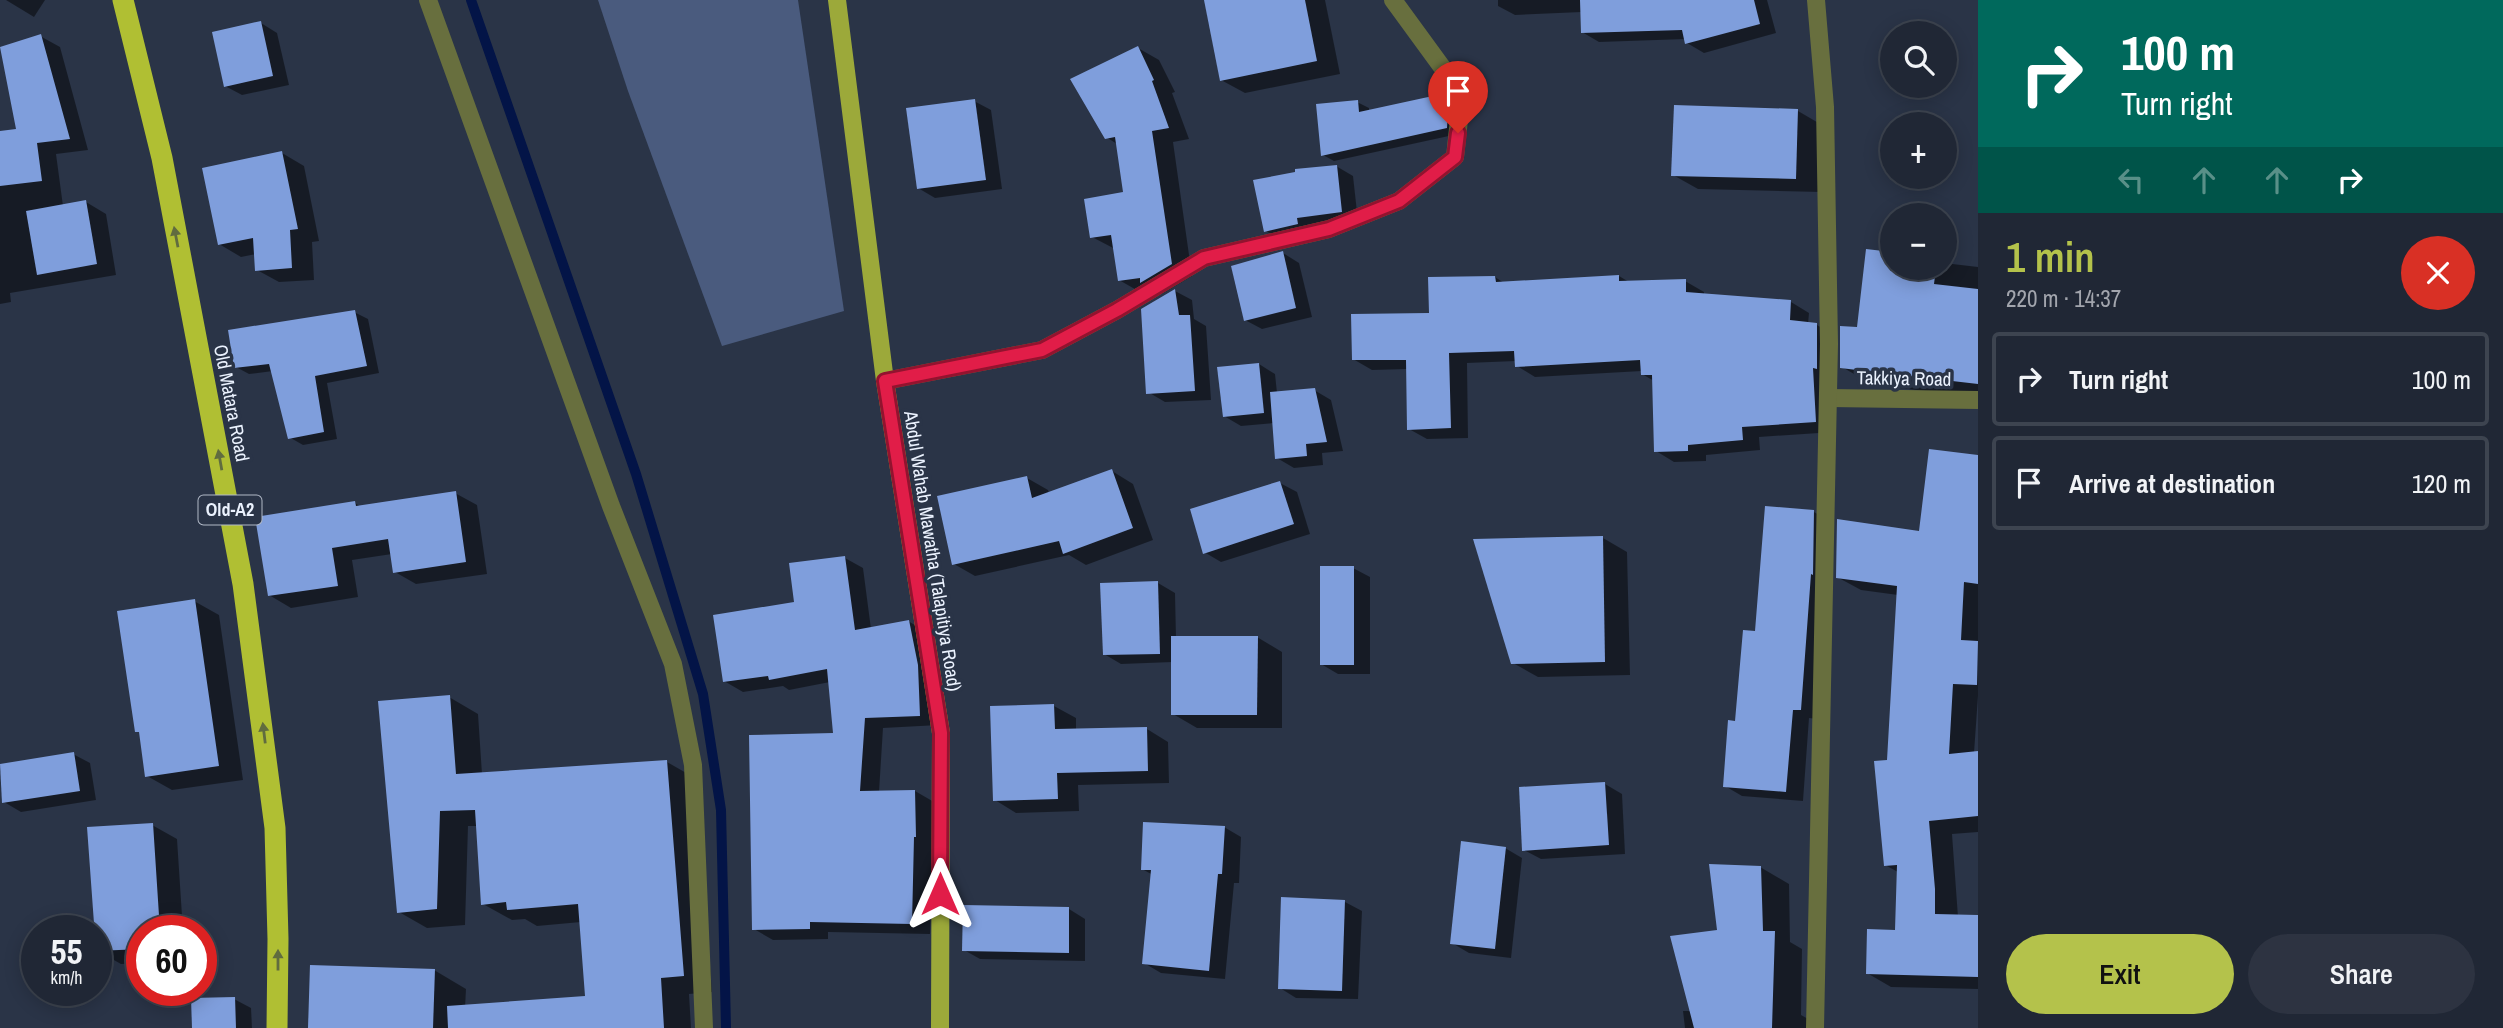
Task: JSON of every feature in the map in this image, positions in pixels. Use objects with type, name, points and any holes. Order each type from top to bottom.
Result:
[{"type":"highway","name":"Old Matara Road","points":[[123,0],[162,158],[243,584],[275,828],[277,1028]]},
{"type":"main road","name":"Abdul Wahab Mawatha (Talapitiya Road)","points":[[837,0],[885,381],[941,733],[940,1028]]},
{"type":"street","points":[[428,0],[606,493],[673,664],[693,765],[704,1028]]},
{"type":"street","points":[[885,381],[1042,350],[1117,310],[1204,258],[1329,229],[1399,201],[1455,157],[1460,110],[1447,74],[1393,0]]},
{"type":"street","points":[[1815,1028],[1829,398],[1825,107],[1816,0]]},
{"type":"street","name":"Takkiya Road","points":[[1829,398],[1978,400]]},
{"type":"shaded area","points":[[598,0],[798,0],[844,311],[722,346],[628,91]]},
{"type":"building","points":[[1204,0],[1305,0],[1317,61],[1220,81]]},
{"type":"building","points":[[1580,0],[1754,0],[1760,24],[1685,44],[1682,30],[1581,33]]},
{"type":"building","points":[[261,21],[273,76],[224,87],[212,32]]},
{"type":"building","points":[[41,34],[70,139],[37,143],[42,181],[0,186],[0,131],[16,129],[0,47]]},
{"type":"building","points":[[1138,46],[1154,80],[1152,81],[1169,128],[1152,131],[1172,264],[1140,283],[1140,278],[1118,281],[1111,235],[1090,238],[1084,199],[1123,192],[1115,137],[1105,139],[1070,79]]},
{"type":"building","points":[[1442,94],[1448,111],[1447,128],[1321,156],[1316,104],[1358,100],[1359,112]]},
{"type":"building","points":[[975,99],[986,180],[917,189],[906,108]]},
{"type":"building","points":[[1674,105],[1798,109],[1796,179],[1671,176]]},
{"type":"building","points":[[282,151],[298,229],[290,230],[292,268],[255,271],[253,238],[218,245],[202,168]]},
{"type":"building","points":[[1337,165],[1342,212],[1297,218],[1298,224],[1264,232],[1253,180],[1295,172],[1295,169]]},
{"type":"building","points":[[86,200],[97,264],[37,275],[26,211]]},
{"type":"building","points":[[1866,249],[1880,251],[1880,280],[1934,280],[1934,284],[1978,289],[1978,384],[1840,368],[1840,326],[1857,327]]},
{"type":"building","points":[[1283,251],[1296,308],[1244,321],[1231,266]]},
{"type":"building","points":[[1619,275],[1619,281],[1686,279],[1686,292],[1791,300],[1790,320],[1817,323],[1817,369],[1813,368],[1816,422],[1742,427],[1743,440],[1688,445],[1688,451],[1654,452],[1652,375],[1641,375],[1640,360],[1515,367],[1514,351],[1449,353],[1451,428],[1407,430],[1406,360],[1352,360],[1351,314],[1429,313],[1428,277],[1495,276],[1496,282]]},
{"type":"building","points":[[1175,289],[1179,315],[1190,315],[1195,391],[1146,394],[1141,309]]},
{"type":"building","points":[[355,310],[367,366],[315,376],[324,432],[288,439],[269,364],[234,368],[228,330]]},
{"type":"building","points":[[1259,363],[1264,413],[1223,417],[1217,367]]},
{"type":"building","points":[[1315,388],[1327,442],[1306,444],[1307,456],[1275,459],[1270,392]]},
{"type":"building","points":[[1929,449],[1978,455],[1978,584],[1964,582],[1961,640],[1978,641],[1977,685],[1953,684],[1949,754],[1978,751],[1978,816],[1929,821],[1935,914],[1978,915],[1978,977],[1866,974],[1867,929],[1895,930],[1897,865],[1884,866],[1874,761],[1887,760],[1897,586],[1836,578],[1837,519],[1919,531]]},
{"type":"building","points":[[1112,469],[1133,528],[1063,554],[1059,541],[952,565],[937,496],[1027,476],[1032,498]]},
{"type":"building","points":[[1280,481],[1294,524],[1203,554],[1190,509]]},
{"type":"building","points":[[456,491],[466,562],[393,573],[388,539],[332,548],[338,586],[268,596],[255,517],[355,501],[356,506]]},
{"type":"building","points":[[1765,506],[1814,510],[1813,575],[1811,574],[1801,710],[1793,710],[1786,792],[1723,787],[1728,720],[1735,721],[1743,630],[1755,631]]},
{"type":"building","points":[[1603,536],[1605,662],[1511,664],[1473,539]]},
{"type":"building","points":[[845,556],[855,630],[909,620],[918,665],[920,716],[865,718],[860,791],[915,790],[912,924],[810,922],[810,929],[752,930],[749,735],[833,733],[827,669],[769,680],[768,676],[723,682],[713,615],[794,602],[789,563]]},
{"type":"building","points":[[1320,566],[1354,566],[1354,665],[1320,665]]},
{"type":"building","points":[[1158,581],[1160,654],[1103,655],[1100,583]]},
{"type":"building","points":[[195,599],[219,766],[145,777],[139,732],[135,732],[117,611]]},
{"type":"building","points":[[1171,636],[1258,636],[1257,715],[1171,715]]},
{"type":"building","points":[[450,695],[456,774],[667,760],[684,976],[661,978],[664,1028],[448,1028],[447,1006],[585,996],[578,904],[507,910],[506,902],[481,905],[475,810],[440,811],[437,909],[397,913],[378,701]]},
{"type":"building","points":[[1054,704],[1055,729],[1147,727],[1148,771],[1057,773],[1058,799],[993,801],[990,706]]},
{"type":"building","points":[[74,752],[80,791],[2,803],[0,764]]},
{"type":"building","points":[[1605,782],[1609,845],[1522,851],[1519,787]]},
{"type":"building","points":[[1143,822],[1225,826],[1222,874],[1218,874],[1209,971],[1142,964],[1151,870],[1141,870]]},
{"type":"building","points":[[153,823],[159,915],[126,915],[126,950],[112,950],[112,915],[93,915],[87,827]]},
{"type":"building","points":[[1461,841],[1506,847],[1495,949],[1450,944]]},
{"type":"building","points":[[1709,864],[1761,866],[1763,931],[1775,931],[1772,1028],[1694,1028],[1670,936],[1717,930]]},
{"type":"building","points":[[1281,897],[1345,900],[1342,991],[1278,989]]},
{"type":"building","points":[[963,905],[1069,907],[1069,953],[962,951]]},
{"type":"building","points":[[310,965],[435,969],[433,1028],[308,1028]]},
{"type":"building","points":[[217,997],[235,997],[236,1028],[192,1028],[191,1006],[217,1006]]},
{"type":"waterway","points":[[471,0],[636,474],[703,694],[721,810],[726,1028]]},
{"type":"route","points":[[940,894],[941,733],[885,381],[1042,350],[1117,310],[1204,258],[1329,229],[1399,201],[1455,157],[1458,133]]}]
